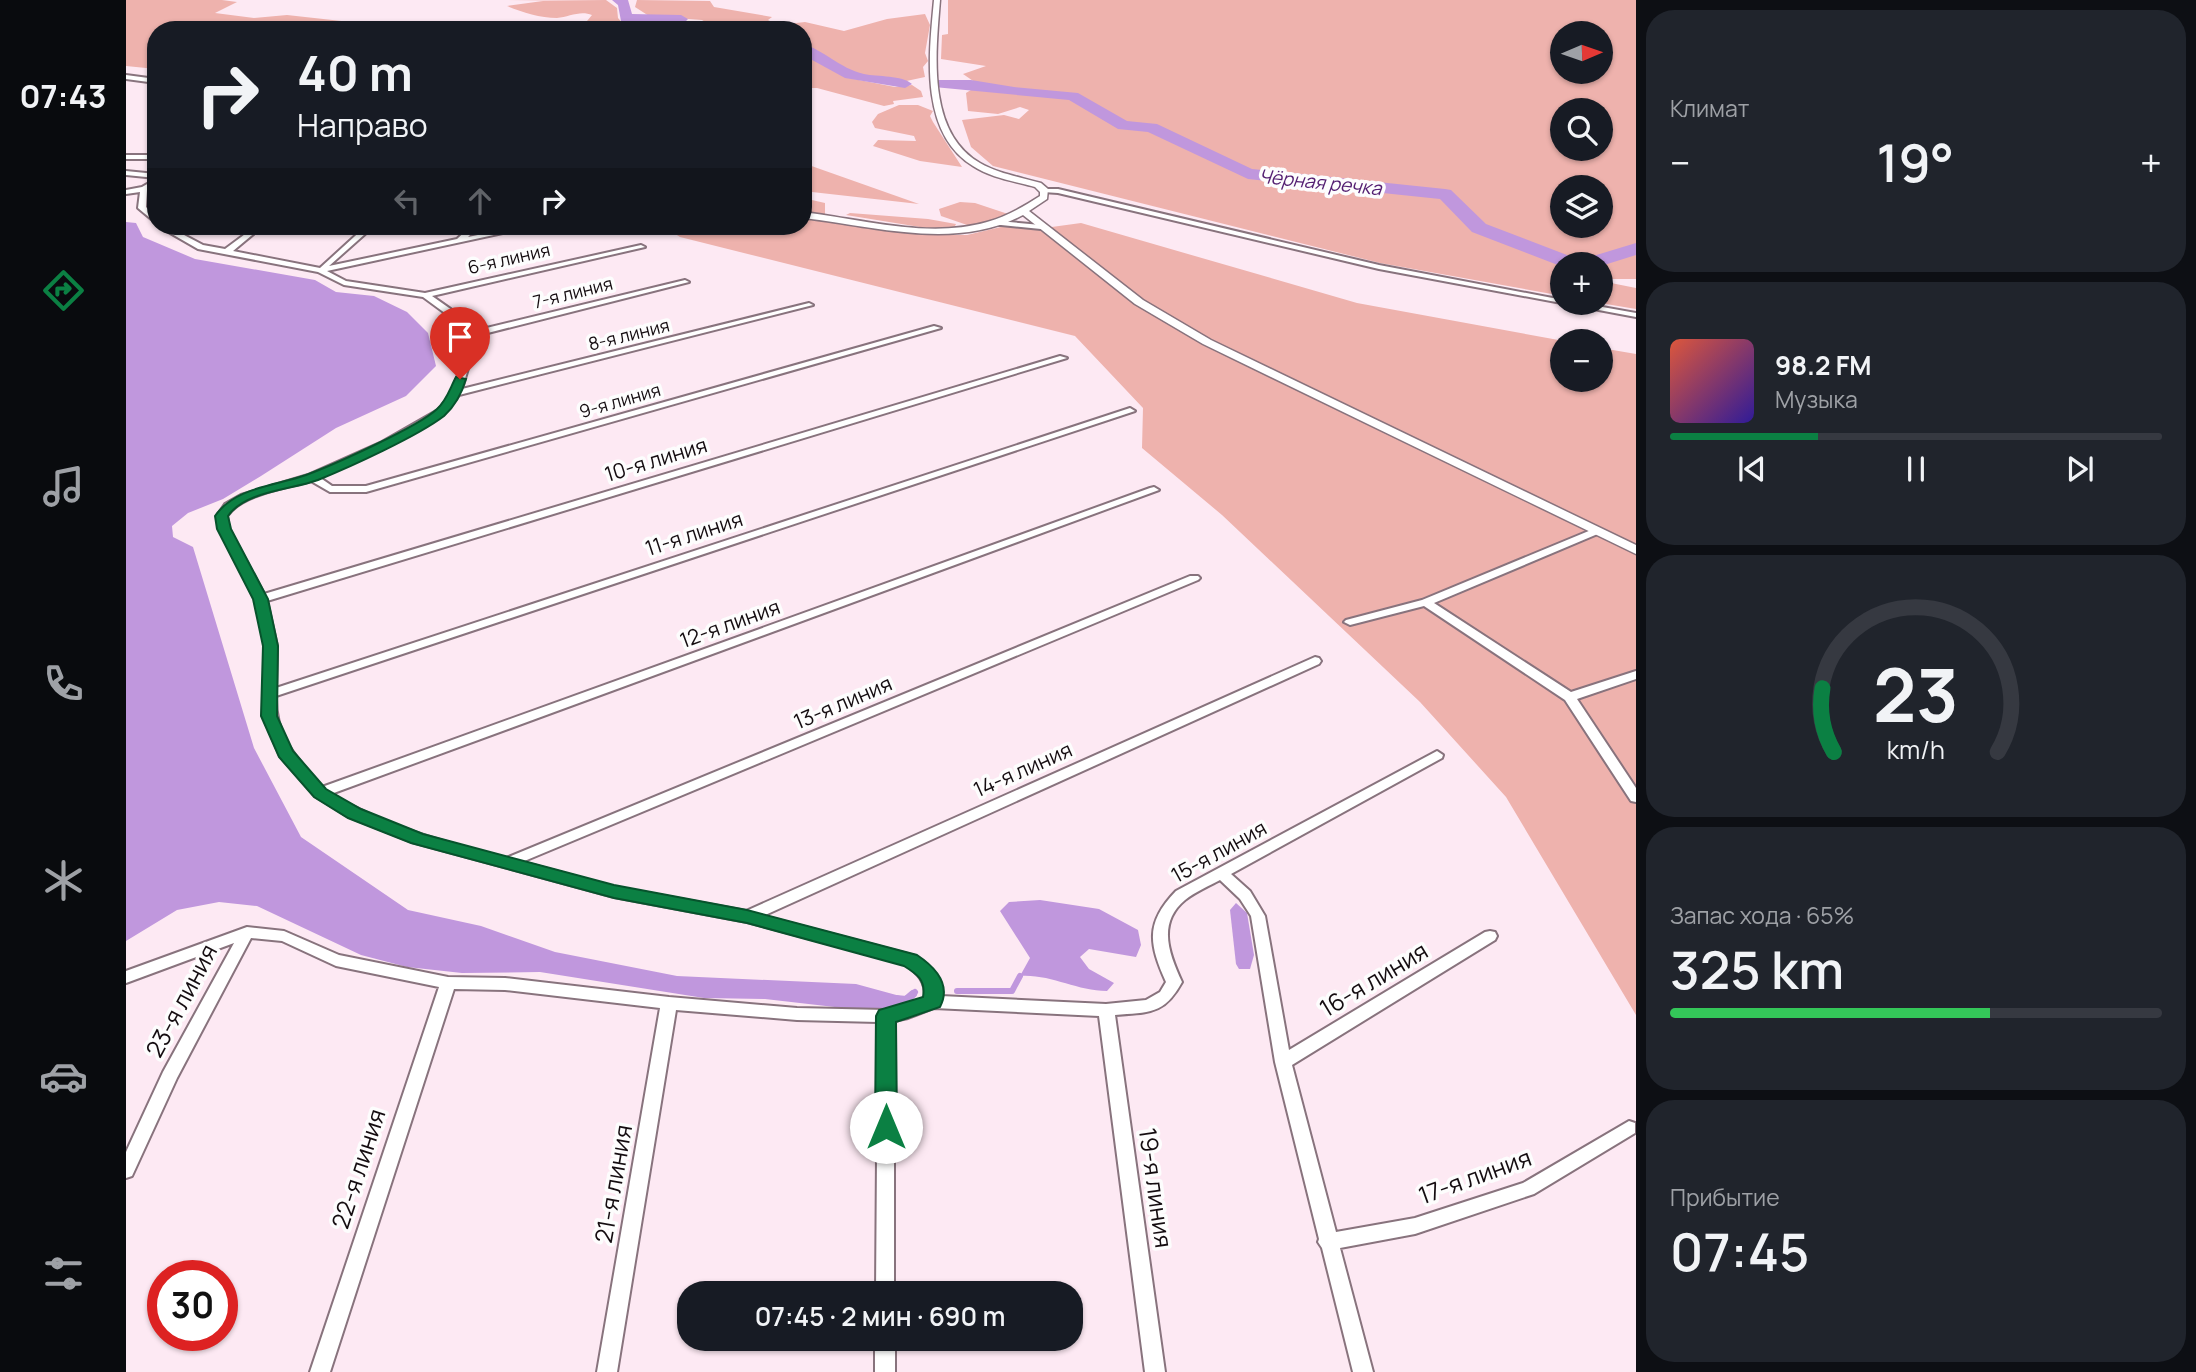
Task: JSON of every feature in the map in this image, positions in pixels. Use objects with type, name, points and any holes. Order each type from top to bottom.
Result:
[{"type":"street","points":[[937,0],[934,88],[941,120],[964,156],[981,167],[1038,185],[1045,191],[1127,207],[1378,267],[1550,299]]},
{"type":"street","points":[[126,78],[147,80]]},
{"type":"street","points":[[126,157],[147,158]]},
{"type":"street","points":[[126,173],[147,175]]},
{"type":"street","points":[[126,192],[145,189],[142,208],[147,212]]},
{"type":"street","points":[[812,216],[941,232],[975,230],[1001,223],[1025,212],[1044,197],[1045,191]]},
{"type":"street","points":[[1025,212],[1139,302],[1208,342],[1636,550]]},
{"type":"street","points":[[1001,223],[1041,227]]},
{"type":"street","points":[[126,977],[247,932],[284,936],[336,960],[448,983],[505,984],[669,1003],[797,1014],[886,1016],[908,1012],[933,1002],[935,988],[928,972],[910,960],[747,916],[614,892],[417,839],[354,814],[320,793],[285,753],[269,716],[271,646],[261,599],[224,529],[222,516],[229,506],[245,497],[312,477],[422,424],[441,412],[456,393],[465,365],[468,335],[456,317],[425,295],[344,283],[320,270],[225,253],[201,247],[179,235]]},
{"type":"street","points":[[225,253],[248,235]]},
{"type":"street","points":[[320,270],[360,235]]},
{"type":"street","points":[[460,240],[465,235]]},
{"type":"street","points":[[320,270],[485,235]]},
{"type":"street","name":"6-я линия","points":[[425,295],[641,247]]},
{"type":"street","name":"7-я линия","points":[[468,335],[685,282]]},
{"type":"street","name":"8-я линия","points":[[456,393],[809,305]]},
{"type":"street","points":[[1613,311],[1636,315]]},
{"type":"street","name":"9-я линия","points":[[312,477],[330,489],[366,489],[937,328]]},
{"type":"street","name":"10-я линия","points":[[261,599],[1063,358]]},
{"type":"street","name":"11-я линия","points":[[270,694],[1130,411]]},
{"type":"street","name":"12-я линия","points":[[320,793],[1154,490]]},
{"type":"street","points":[[1350,622],[1426,602],[1596,531]]},
{"type":"street","name":"13-я линия","points":[[506,863],[1194,578]]},
{"type":"street","points":[[1426,602],[1570,697],[1636,797]]},
{"type":"street","name":"14-я линия","points":[[747,916],[1315,662]]},
{"type":"street","points":[[1570,697],[1636,675]]},
{"type":"street","name":"15-я линия","points":[[933,1002],[1106,1010],[1149,1006],[1166,996],[1174,982],[1162,957],[1158,930],[1166,908],[1181,895],[1437,755]]},
{"type":"street","points":[[1222,874],[1245,895],[1258,916],[1283,1062],[1327,1242],[1363,1372]]},
{"type":"street","name":"23-я линия","points":[[126,1171],[169,1077],[247,932]]},
{"type":"street","name":"16-я линия","points":[[1283,1062],[1490,936]]},
{"type":"street","name":"22-я линия","points":[[320,1372],[448,983]]},
{"type":"street","name":"21-я линия","points":[[607,1372],[669,1003]]},
{"type":"street","name":"19-я линия","points":[[1106,1010],[1155,1372]]},
{"type":"street","points":[[885,1281],[886,1016]]},
{"type":"street","name":"17-я линия","points":[[1327,1242],[1415,1226],[1528,1189],[1629,1128]]},
{"type":"street","points":[[885,1351],[885,1372]]},
{"type":"shaded area","points":[[126,0],[222,0],[237,2],[215,13],[254,18],[287,15],[341,21],[147,21],[147,68],[126,66]]},
{"type":"shaded area","points":[[606,0],[617,8],[621,21],[587,21],[592,15],[583,13],[557,18],[544,17],[507,6],[543,1],[499,1]]},
{"type":"shaded area","points":[[637,0],[710,1],[714,7],[772,17],[768,20],[770,21],[704,21],[649,16],[635,7]]},
{"type":"shaded area","points":[[948,0],[1636,0],[1636,279],[1613,279],[1613,252],[1550,252],[1550,294],[1380,263],[993,166],[971,147],[962,120],[1004,115],[1019,119],[1029,110],[1020,107],[998,114],[968,111],[966,93],[979,85],[963,74],[986,66],[941,59],[942,35],[948,34]]},
{"type":"shaded area","points":[[925,14],[930,25],[925,53],[928,61],[923,67],[925,77],[897,83],[854,79],[895,87],[912,85],[921,91],[923,97],[893,101],[894,104],[884,106],[812,88],[812,24],[844,31],[887,19]]},
{"type":"shaded area","points":[[899,105],[918,105],[933,111],[930,116],[933,122],[962,167],[920,161],[873,146],[878,140],[916,141],[914,136],[875,128],[872,122],[878,114]]},
{"type":"shaded area","points":[[812,166],[919,204],[812,192]]},
{"type":"shaded area","points":[[812,200],[825,203],[825,220],[939,235],[967,235],[1005,226],[1037,229],[1081,223],[1357,303],[1550,338],[1550,392],[1613,392],[1613,350],[1636,354],[1636,1015],[1506,797],[1420,702],[1222,515],[1142,448],[1143,408],[1075,336],[677,235],[812,235]]},
{"type":"shaded area","points":[[960,202],[975,203],[1011,215],[973,227],[941,216],[939,209]]},
{"type":"shaded area","points":[[850,213],[956,224],[954,228],[926,228],[846,215]]},
{"type":"shaded area","points":[[126,222],[136,223],[143,237],[195,259],[315,280],[336,292],[374,296],[407,312],[428,333],[436,366],[406,396],[336,428],[223,499],[188,513],[172,526],[173,537],[193,547],[254,748],[301,837],[408,910],[481,926],[555,952],[677,976],[856,984],[900,996],[903,1008],[852,1009],[765,999],[704,998],[540,972],[462,973],[407,967],[361,955],[257,906],[219,902],[177,910],[126,941]]},
{"type":"shaded area","points":[[1613,283],[1636,288],[1636,309],[1613,305]]},
{"type":"shaded area","points":[[1040,900],[1099,909],[1138,930],[1141,945],[1136,957],[1089,949],[1080,957],[1089,969],[1114,983],[1107,991],[1020,976],[1030,958],[1000,911],[1009,902]]},
{"type":"shaded area","points":[[1236,903],[1247,913],[1254,955],[1250,969],[1239,969],[1236,964],[1230,910]]},
{"type":"waterway","name":"Чёрная речка","points":[[618,0],[624,3],[626,18],[681,19],[678,21]]},
{"type":"waterway","name":"Чёрная речка","points":[[812,55],[826,65],[851,75],[905,84]]},
{"type":"waterway","name":"Чёрная речка","points":[[939,84],[971,84],[1014,92],[1073,96],[1124,126],[1151,127],[1248,174],[1445,194],[1479,228],[1550,255]]},
{"type":"waterway","name":"Чёрная речка","points":[[1613,256],[1636,249]]},
{"type":"waterway","points":[[957,991],[1012,991],[1020,976]]},
{"type":"waterway","points":[[896,999],[906,1000],[913,994]]},
{"type":"route","points":[[460,379],[456,393],[441,412],[422,424],[312,477],[245,497],[229,506],[222,516],[224,529],[261,599],[271,646],[269,716],[285,753],[320,793],[354,814],[417,839],[614,892],[747,916],[910,960],[928,972],[935,988],[933,1002],[908,1012],[886,1016],[886,1127]]}]
